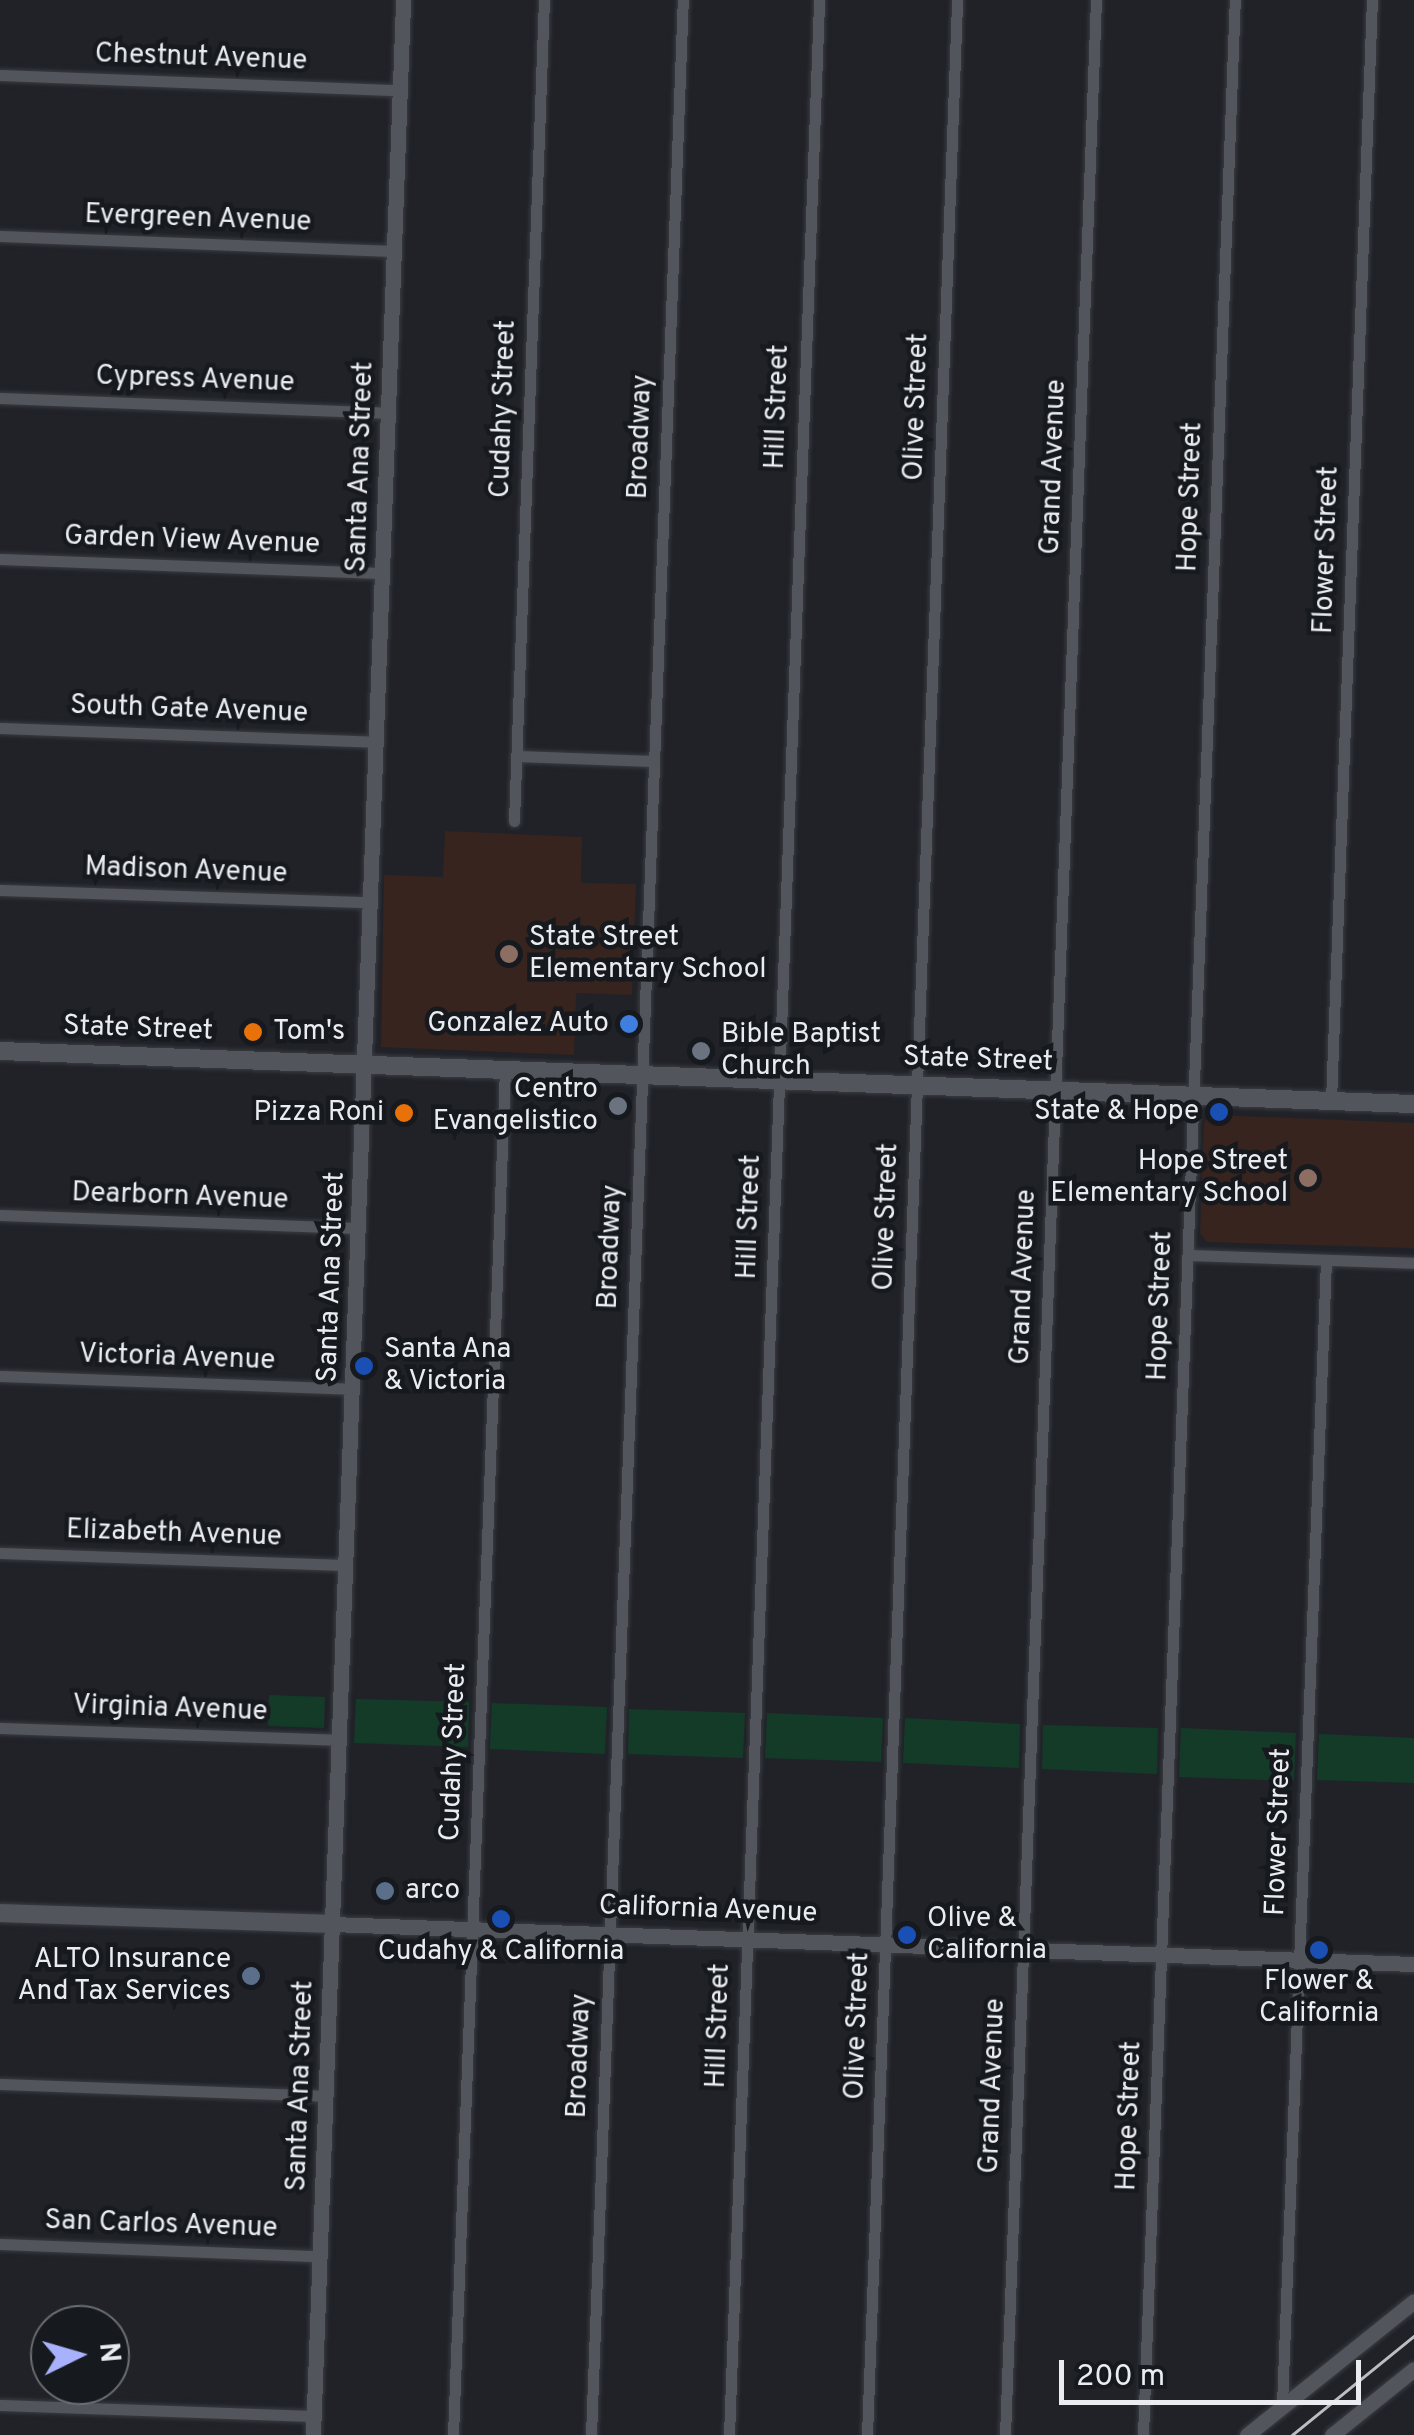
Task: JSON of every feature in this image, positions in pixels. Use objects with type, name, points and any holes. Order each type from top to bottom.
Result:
[{"type":"main road","name":"State Street","points":[[0,1052],[1414,1104]]},
{"type":"main road","name":"California Avenue","points":[[0,1913],[332,1924]]},
{"type":"street","name":"Santa Ana Street","points":[[313,2435],[403,0]]},
{"type":"street","name":"Cudahy Street","points":[[514,821],[544,0]]},
{"type":"street","name":"Broadway","points":[[591,2435],[683,0]]},
{"type":"street","name":"Hill Street","points":[[729,2435],[818,0]]},
{"type":"street","name":"Olive Street","points":[[867,2435],[956,0]]},
{"type":"street","name":"Grand Avenue","points":[[1005,2435],[1096,0]]},
{"type":"street","name":"Hope Street","points":[[1143,2435],[1235,0]]},
{"type":"street","name":"Flower Street","points":[[1331,1101],[1372,0]]},
{"type":"street","name":"Chestnut Avenue","points":[[0,76],[400,90]]},
{"type":"street","name":"Evergreen Avenue","points":[[0,236],[394,251]]},
{"type":"street","name":"Cypress Avenue","points":[[0,398],[388,413]]},
{"type":"street","name":"Garden View Avenue","points":[[0,558],[382,573]]},
{"type":"street","name":"South Gate Avenue","points":[[0,728],[376,742]]},
{"type":"street","points":[[516,756],[654,761]]},
{"type":"street","name":"Madison Avenue","points":[[0,890],[370,902]]},
{"type":"street","name":"Cudahy Street","points":[[453,2435],[505,1070]]},
{"type":"street","name":"Dearborn Avenue","points":[[0,1215],[358,1228]]},
{"type":"street","points":[[1188,1255],[1414,1263]]},
{"type":"street","name":"Flower Street","points":[[1282,2405],[1326,1260]]},
{"type":"street","name":"Victoria Avenue","points":[[0,1376],[352,1389]]},
{"type":"street","name":"Elizabeth Avenue","points":[[0,1552],[346,1564]]},
{"type":"street","name":"Virginia Avenue","points":[[0,1728],[339,1740]]},
{"type":"street","name":"California Avenue","points":[[332,1924],[1414,1964]]},
{"type":"street","points":[[0,2084],[325,2096]]},
{"type":"street","name":"San Carlos Avenue","points":[[0,2244],[319,2256]]},
{"type":"street","points":[[1248,2435],[1414,2301]]},
{"type":"street","points":[[1332,2435],[1414,2369]]},
{"type":"street","points":[[0,2405],[314,2416]]},
{"type":"shaded area","name":"State Street Elementary School","points":[[445,831],[582,837],[581,883],[636,884],[632,995],[576,993],[574,1055],[381,1047],[384,875],[443,877]]},
{"type":"shaded area","name":"Hope Street Elementary School","points":[[1212,1115],[1414,1123],[1414,1248],[1207,1242],[1200,1233],[1204,1122]]},
{"type":"green space","points":[[269,1695],[325,1697],[324,1728],[268,1726]]},
{"type":"green space","points":[[356,1699],[469,1702],[468,1747],[354,1743]]},
{"type":"green space","points":[[492,1703],[607,1707],[605,1754],[490,1749]]},
{"type":"green space","points":[[629,1709],[745,1713],[743,1758],[628,1754]]},
{"type":"green space","points":[[767,1713],[883,1718],[881,1762],[765,1758]]},
{"type":"green space","points":[[905,1718],[1020,1724],[1019,1768],[903,1763]]},
{"type":"green space","points":[[1043,1725],[1158,1728],[1157,1774],[1042,1769]]},
{"type":"green space","points":[[1181,1728],[1296,1733],[1294,1781],[1179,1777]]},
{"type":"green space","points":[[1319,1734],[1414,1738],[1414,1783],[1317,1780]]},
{"type":"railway","points":[[1292,2435],[1414,2336]]},
{"type":"place","name":"State Street Elementary School","points":[[509,954]]},
{"type":"place","name":"Gonzalez Auto","points":[[629,1024]]},
{"type":"place","name":"Tom's","points":[[253,1032]]},
{"type":"place","name":"Bible Baptist Church","points":[[701,1051]]},
{"type":"place","name":"Centro Evangelistico","points":[[618,1106]]},
{"type":"place","name":"State & Hope","points":[[1219,1112]]},
{"type":"place","name":"Pizza Roni","points":[[404,1113]]},
{"type":"place","name":"Hope Street Elementary School","points":[[1308,1178]]},
{"type":"place","name":"Santa Ana & Victoria","points":[[364,1366]]},
{"type":"place","name":"arco","points":[[385,1891]]},
{"type":"place","name":"Cudahy & California","points":[[501,1919]]},
{"type":"place","name":"Olive & California","points":[[907,1935]]},
{"type":"place","name":"Flower & California","points":[[1319,1950]]},
{"type":"place","name":"ALTO Insurance And Tax Services","points":[[251,1976]]}]
